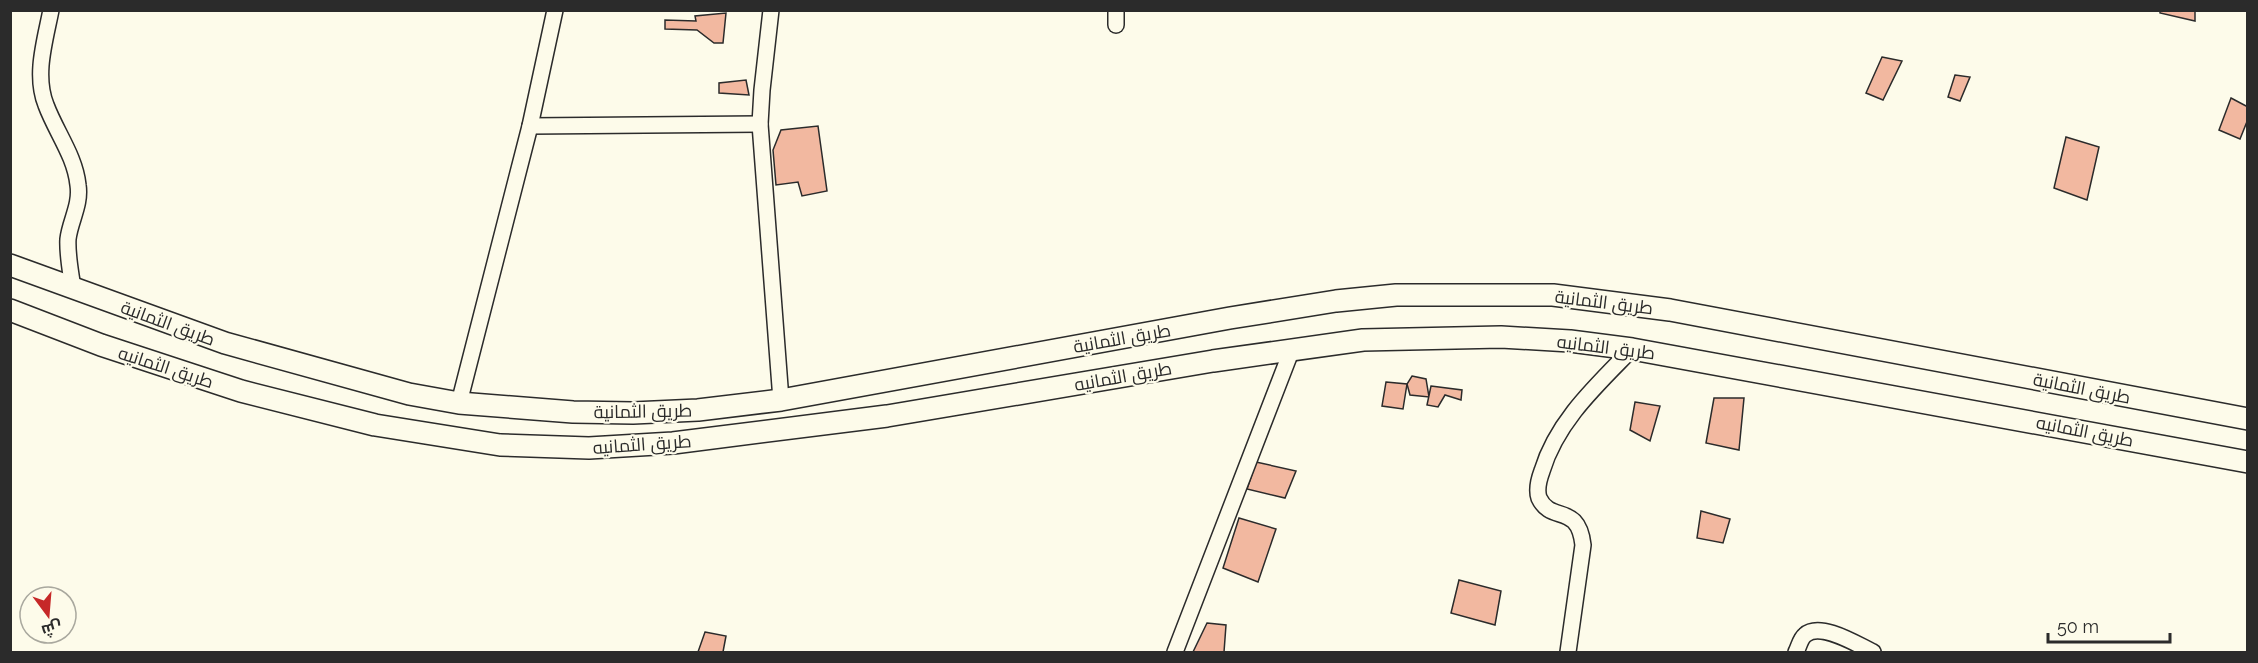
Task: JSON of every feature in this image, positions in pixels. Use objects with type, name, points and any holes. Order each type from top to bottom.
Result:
[{"type":"street","points":[[51,10],[43,50],[41,84],[46,107],[76,173],[79,189],[77,207],[68,240],[73,289]]},
{"type":"street","points":[[459,403],[530,126],[555,10]]},
{"type":"street","points":[[771,10],[760,124],[781,400]]},
{"type":"street","points":[[530,126],[760,124]]},
{"type":"street","name":"طريق الثمانية","points":[[10,265],[225,344],[409,394],[459,403],[573,412],[633,413],[698,410],[781,400],[1230,318],[1396,294],[1553,295],[1670,310],[2247,419]]},
{"type":"street","name":"طريق الثمانيه","points":[[10,310],[101,345],[241,391],[375,425],[500,445],[589,448],[685,441],[887,416],[1292,349],[1363,340],[1501,337],[1570,341],[1632,349],[2247,462]]},
{"type":"street","points":[[1175,652],[1292,349]]},
{"type":"street","points":[[1568,652],[1582,545],[1581,529],[1575,520],[1543,503],[1537,487],[1546,457],[1564,424],[1632,349]]},
{"type":"street","points":[[1796,652],[1802,637],[1809,632],[1826,631],[1874,652]]},
{"type":"building","points":[[2160,10],[2195,10],[2195,21],[2160,13]]},
{"type":"building","points":[[726,13],[723,43],[714,43],[697,30],[665,29],[665,20],[696,21],[695,16]]},
{"type":"building","points":[[1882,57],[1902,61],[1883,100],[1866,93]]},
{"type":"building","points":[[1955,75],[1970,77],[1960,101],[1948,97]]},
{"type":"building","points":[[746,80],[749,95],[719,93],[719,83]]},
{"type":"building","points":[[2231,98],[2248,107],[2248,119],[2240,139],[2219,130]]},
{"type":"building","points":[[818,126],[827,191],[802,196],[798,182],[776,185],[773,150],[781,130]]},
{"type":"building","points":[[2066,137],[2099,147],[2087,200],[2054,188]]},
{"type":"building","points":[[1412,376],[1426,379],[1429,397],[1410,395],[1407,384]]},
{"type":"building","points":[[1386,382],[1407,384],[1403,409],[1382,406]]},
{"type":"building","points":[[1431,386],[1462,390],[1461,400],[1445,395],[1438,407],[1427,405]]},
{"type":"building","points":[[1714,398],[1744,398],[1739,450],[1706,443]]},
{"type":"building","points":[[1635,402],[1660,406],[1650,441],[1630,430]]},
{"type":"building","points":[[1256,462],[1296,471],[1285,498],[1247,489]]},
{"type":"building","points":[[1701,511],[1730,519],[1723,543],[1697,538]]},
{"type":"building","points":[[1239,518],[1276,529],[1258,582],[1223,568]]},
{"type":"building","points":[[1459,580],[1501,591],[1495,625],[1451,613]]},
{"type":"building","points":[[1207,623],[1226,625],[1224,652],[1193,652]]},
{"type":"building","points":[[705,632],[726,636],[723,652],[698,652]]}]
